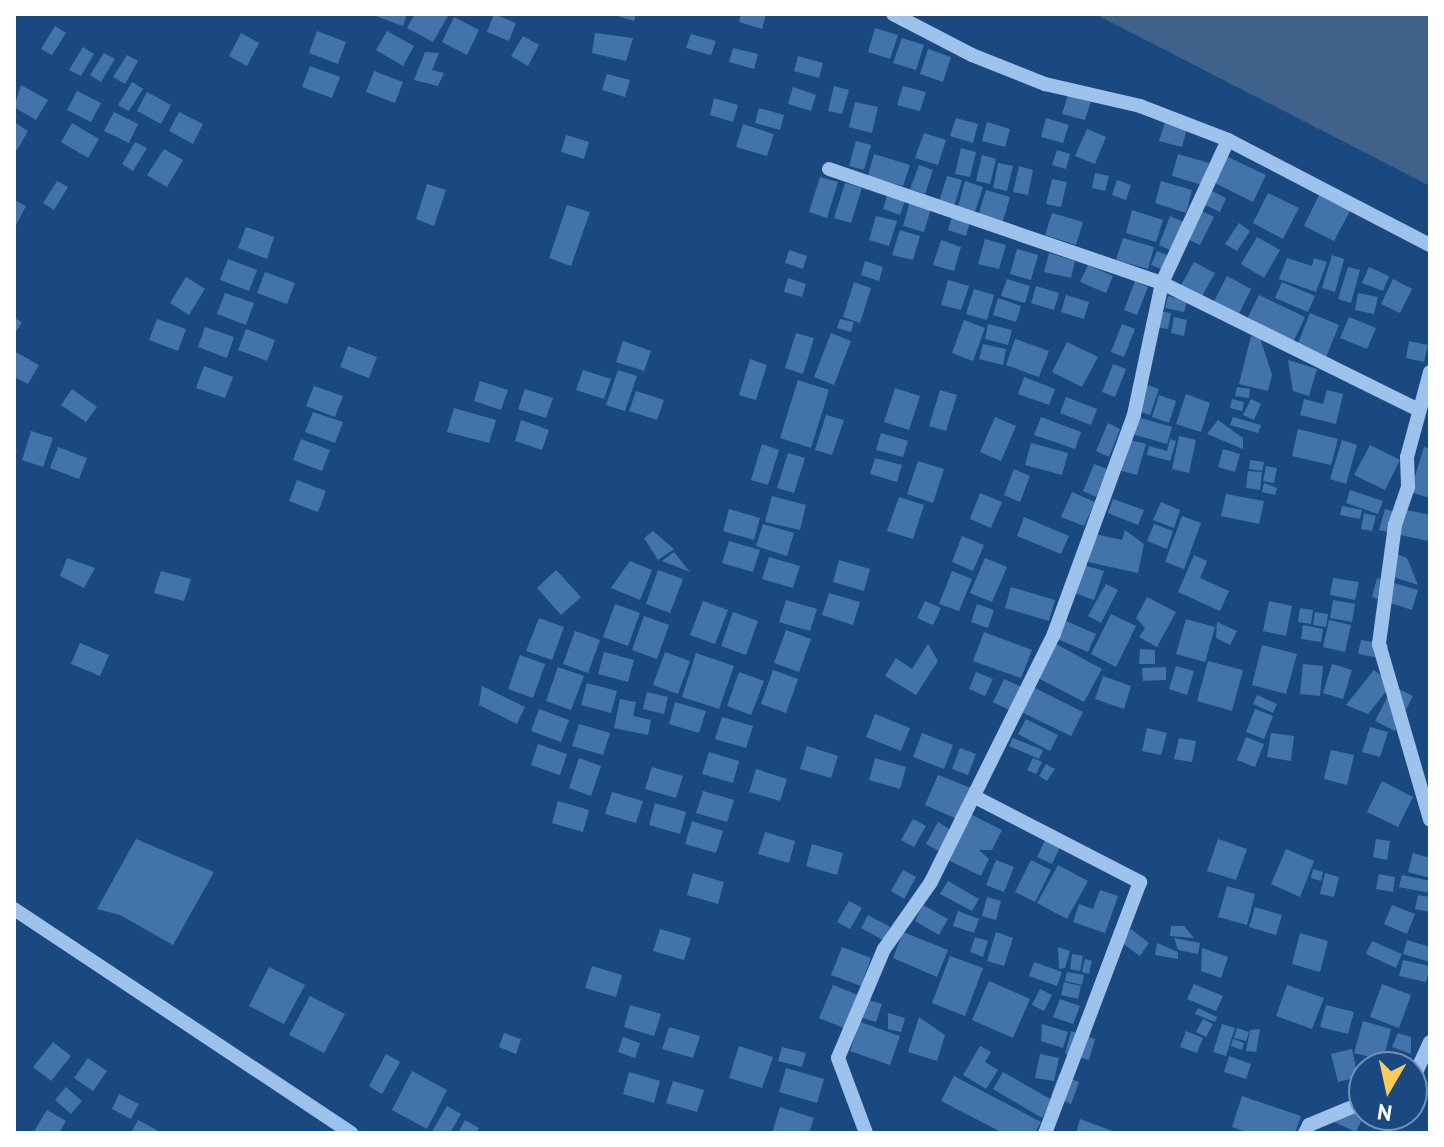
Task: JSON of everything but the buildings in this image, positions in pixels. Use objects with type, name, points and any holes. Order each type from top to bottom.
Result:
[{"type":"street","points":[[893,14],[972,55],[1045,84],[1140,106],[1228,140],[1430,245]]},
{"type":"street","points":[[866,1133],[838,1058],[884,949],[931,882],[1054,634],[1129,430],[1162,283],[1228,140]]},
{"type":"street","points":[[829,169],[1162,283],[1419,410]]},
{"type":"street","points":[[1430,372],[1407,457],[1408,487],[1395,525],[1379,644],[1430,820]]},
{"type":"street","points":[[975,797],[1140,882],[1045,1133]]},
{"type":"street","points":[[14,909],[351,1133]]},
{"type":"street","points":[[1305,1133],[1309,1125],[1348,1109]]},
{"type":"water","points":[[1095,14],[1430,14],[1430,186]]}]
